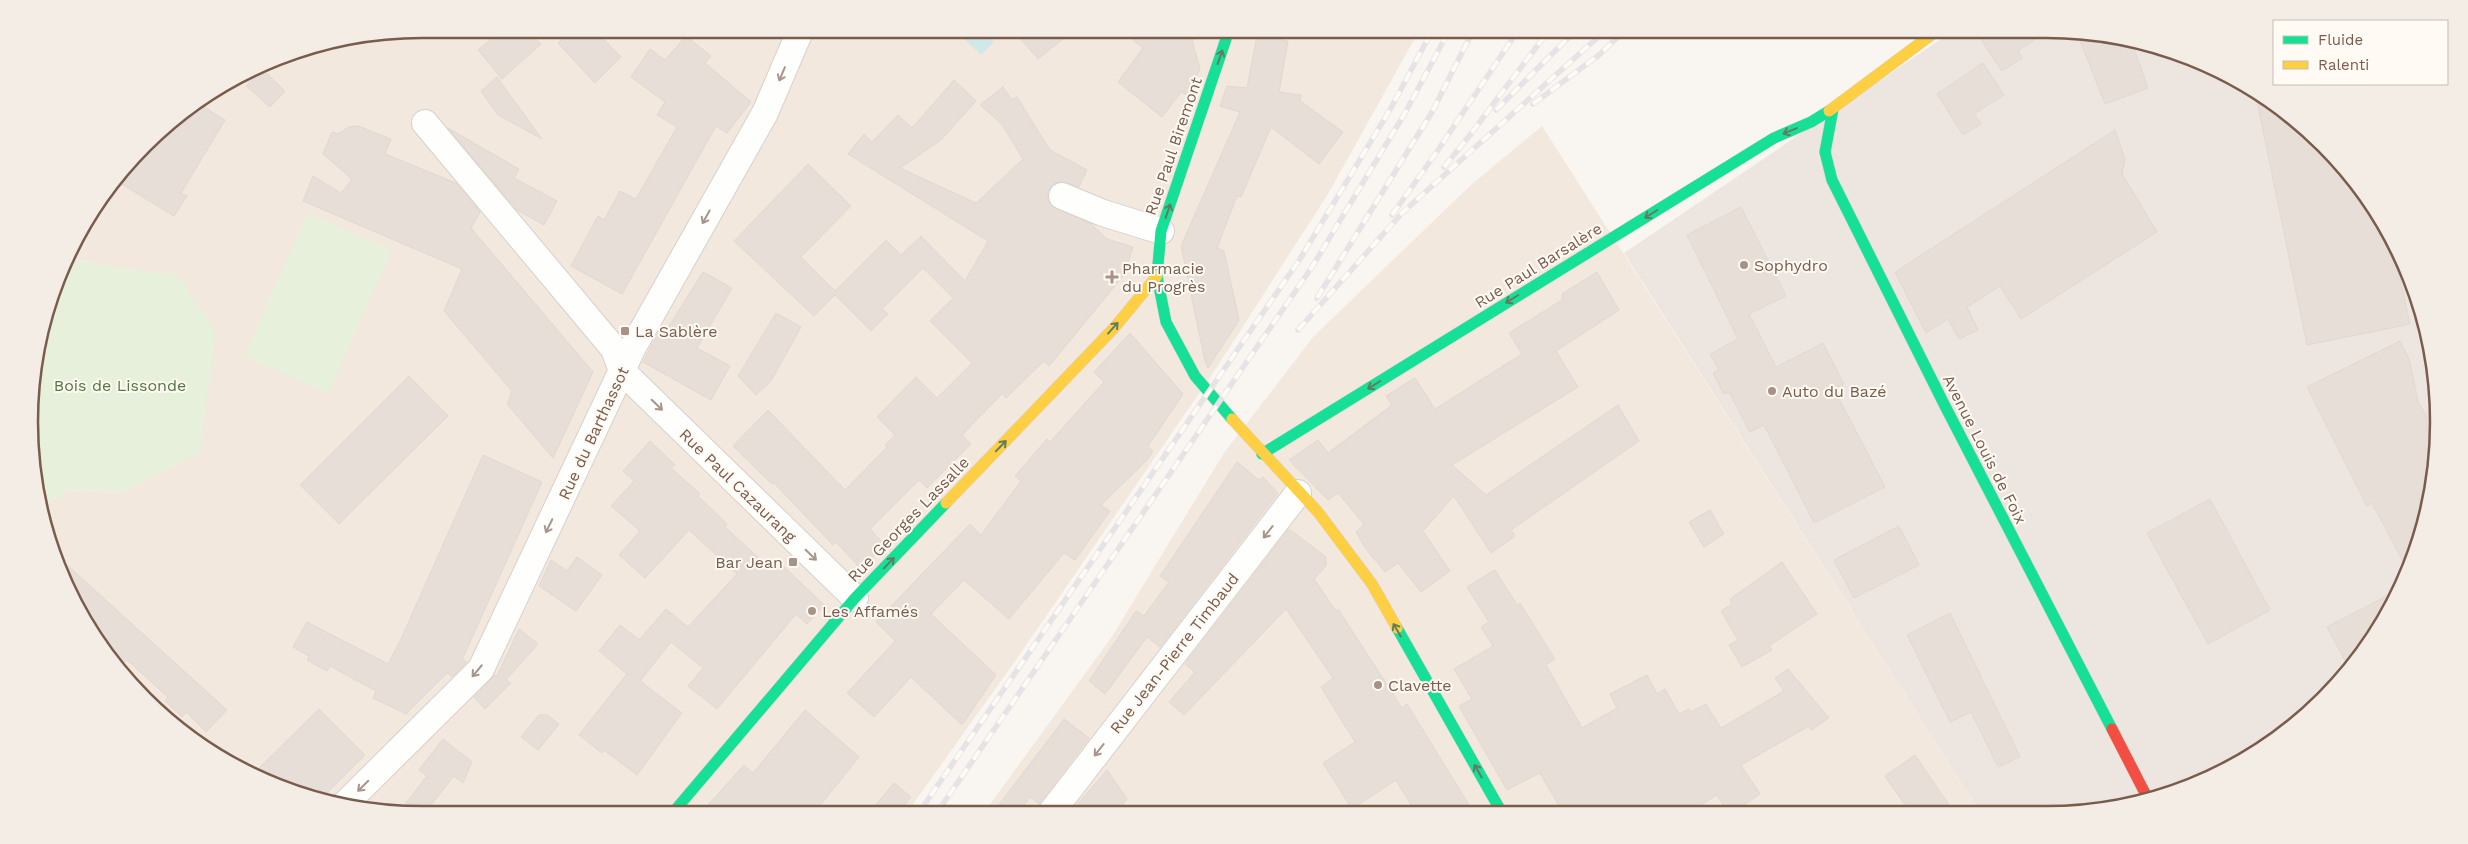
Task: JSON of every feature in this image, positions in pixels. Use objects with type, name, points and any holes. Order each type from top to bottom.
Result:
[{"type":"street","name":"Rue du Barthassot","points":[[350,799],[481,669],[633,347],[765,113],[797,38]]},
{"type":"street","name":"Rue Paul Biremont","points":[[1226,38],[1162,231],[1157,276],[1166,322],[1194,376],[1298,494],[1318,512],[1372,584],[1498,806]]},
{"type":"street","name":"Rue Paul Barsalère","points":[[1262,454],[1774,138],[1811,122],[1834,109],[1927,38]]},
{"type":"street","name":"Avenue Louis de Foix","points":[[1834,109],[1825,147],[1825,162],[1832,180],[1945,406],[2145,793]]},
{"type":"street","points":[[425,123],[614,349],[622,371]]},
{"type":"street","points":[[1062,196],[1103,213],[1162,231]]},
{"type":"street","name":"Rue Georges Lassalle","points":[[679,806],[855,598],[1114,328],[1157,276]]},
{"type":"street","name":"Rue Paul Cazaurang","points":[[622,371],[855,598]]},
{"type":"street","name":"Rue Jean-Pierre Timbaud","points":[[1056,806],[1298,494]]},
{"type":"shaded area","points":[[397,38],[1415,38],[1328,194],[1213,373],[1018,657],[912,806],[397,806],[347,799],[298,786],[252,767],[208,742],[168,711],[150,694],[133,676],[102,636],[77,592],[67,569],[58,546],[46,503],[70,490],[125,492],[113,267],[74,259],[102,208],[133,168],[150,150],[168,133],[208,102],[252,77],[298,58],[347,45]]},
{"type":"shaded area","points":[[1943,38],[2071,38],[2121,45],[2170,58],[2216,77],[2238,89],[2260,102],[2300,133],[2335,168],[2351,188],[2366,208],[2391,252],[2410,298],[2417,322],[2423,347],[2430,397],[2430,447],[2427,472],[2423,497],[2410,546],[2391,592],[2366,636],[2351,656],[2318,694],[2300,711],[2260,742],[2216,767],[2193,777],[2170,786],[2121,799],[2071,806],[1976,806],[1624,253]]},
{"type":"shaded area","points":[[1542,126],[1976,806],[989,806],[1111,638],[1224,453],[1314,336],[1472,184]]},
{"type":"green space","points":[[308,213],[392,250],[328,393],[244,356]]},
{"type":"green space","name":"Bois de Lissonde","points":[[74,259],[113,267],[177,274],[216,332],[200,452],[124,492],[70,490],[46,503],[38,447],[38,397],[45,347],[51,322],[58,298]]},
{"type":"water","points":[[963,38],[990,38],[994,42],[981,55]]},
{"type":"building","points":[[535,38],[541,44],[502,79],[478,50],[491,39]]},
{"type":"building","points":[[563,38],[603,38],[621,57],[595,83],[558,43]]},
{"type":"building","points":[[684,38],[688,38],[711,56],[705,63],[751,102],[727,133],[716,126],[622,294],[571,266],[598,216],[604,220],[620,191],[636,199],[677,127],[657,115],[665,102],[631,77],[650,49],[665,60]]},
{"type":"building","points":[[1020,38],[1064,38],[1038,59]]},
{"type":"building","points":[[1131,38],[1193,38],[1200,68],[1190,96],[1181,92],[1162,117],[1118,82],[1143,48]]},
{"type":"building","points":[[1257,38],[1288,41],[1279,92],[1301,95],[1300,101],[1343,132],[1319,164],[1271,127],[1241,197],[1237,196],[1217,248],[1224,251],[1239,320],[1208,368],[1181,246],[1240,112],[1220,106],[1227,86],[1247,88]]},
{"type":"building","points":[[1980,38],[2037,38],[2018,51],[2022,58],[2002,71]]},
{"type":"building","points":[[2079,39],[2134,48],[2148,88],[2105,104]]},
{"type":"building","points":[[1983,63],[2004,95],[1974,114],[1981,124],[1963,135],[1937,94]]},
{"type":"building","points":[[265,72],[285,91],[270,107],[246,86],[256,75]]},
{"type":"building","points":[[497,77],[542,139],[498,115],[481,91]]},
{"type":"building","points":[[954,80],[976,101],[941,140],[900,168],[976,203],[1023,159],[1001,123],[980,105],[1003,87],[1012,100],[1017,97],[1050,150],[1087,170],[1079,187],[1061,181],[1053,184],[1048,191],[1047,197],[1050,205],[1091,224],[1107,239],[1133,247],[1124,275],[1049,366],[1044,361],[1006,398],[1002,394],[962,435],[971,444],[927,488],[919,480],[870,529],[885,545],[861,569],[836,542],[833,545],[774,483],[772,484],[733,446],[768,410],[845,490],[887,447],[885,445],[895,435],[877,417],[916,377],[937,398],[972,363],[930,321],[953,298],[923,268],[882,309],[888,314],[871,331],[835,295],[814,316],[734,241],[808,164],[851,206],[801,257],[835,291],[886,240],[901,255],[921,236],[965,281],[988,241],[848,154],[864,134],[872,142],[898,115],[912,128]]},
{"type":"building","points":[[2257,100],[2300,133],[2318,150],[2335,168],[2366,208],[2398,269],[2410,324],[2307,345]]},
{"type":"building","points":[[202,106],[225,120],[181,193],[187,196],[174,216],[121,183],[150,150],[168,133]]},
{"type":"building","points":[[358,126],[391,139],[385,154],[456,183],[480,212],[471,228],[593,372],[553,458],[507,404],[512,391],[444,311],[462,269],[303,201],[313,176],[341,193],[352,179],[323,154],[332,132],[338,134],[349,127]]},
{"type":"building","points":[[448,128],[519,169],[514,178],[557,201],[544,225],[517,210]]},
{"type":"building","points":[[2115,130],[2125,159],[2122,174],[2157,232],[2021,319],[2000,286],[1967,307],[1978,330],[1959,339],[1948,319],[1926,333],[1895,272]]},
{"type":"building","points":[[1741,207],[1786,296],[1749,314],[1776,367],[1823,343],[1844,384],[1834,389],[1885,487],[1814,523],[1764,425],[1750,432],[1729,392],[1724,394],[1713,373],[1719,370],[1710,354],[1738,339],[1687,235]]},
{"type":"building","points":[[703,272],[732,288],[697,348],[730,366],[711,400],[643,362],[661,328],[666,331]]},
{"type":"building","points":[[1597,272],[1619,310],[1556,351],[1578,387],[1452,465],[1486,495],[1618,405],[1639,441],[1511,530],[1515,536],[1491,553],[1454,496],[1423,531],[1450,571],[1421,592],[1398,563],[1385,572],[1366,549],[1356,532],[1364,524],[1338,493],[1328,500],[1289,460],[1318,440],[1328,453],[1392,405],[1386,396],[1415,378],[1435,409],[1522,354],[1509,333],[1562,300],[1562,294]]},
{"type":"building","points":[[776,313],[801,327],[771,381],[756,395],[738,376]]},
{"type":"building","points":[[1130,333],[1183,394],[1148,446],[1153,451],[1147,460],[1101,505],[1110,511],[1075,560],[1064,553],[1009,619],[964,580],[931,614],[996,675],[962,725],[911,677],[874,717],[847,693],[895,641],[876,622],[970,524],[981,535],[1021,481],[1015,476],[1047,439],[1050,442],[1104,382],[1094,372]]},
{"type":"building","points":[[2400,341],[2409,359],[2418,401],[2430,423],[2430,447],[2423,497],[2404,562],[2372,503],[2367,506],[2307,387]]},
{"type":"building","points":[[409,376],[448,416],[339,524],[300,485]]},
{"type":"building","points":[[650,441],[675,465],[671,468],[700,494],[698,496],[727,524],[725,527],[771,569],[778,561],[824,605],[807,624],[796,614],[717,709],[688,686],[703,668],[671,642],[640,681],[682,713],[637,775],[604,750],[602,753],[579,735],[627,674],[599,651],[620,625],[639,640],[666,609],[688,627],[737,574],[689,530],[645,578],[619,555],[640,531],[611,506],[634,481],[623,471]]},
{"type":"building","points":[[483,455],[542,482],[462,660],[467,662],[452,677],[447,673],[406,714],[373,698],[376,691],[330,666],[327,671],[307,660],[309,656],[293,647],[307,622],[388,664]]},
{"type":"building","points":[[1237,462],[1259,480],[1263,477],[1278,493],[1160,647],[1147,637],[1105,694],[1089,681],[1136,611],[1144,616],[1169,582],[1160,576]]},
{"type":"building","points":[[2210,499],[2270,610],[2208,644],[2147,533]]},
{"type":"building","points":[[1710,510],[1724,534],[1704,547],[1689,522]]},
{"type":"building","points":[[1899,526],[1919,565],[1854,598],[1834,560]]},
{"type":"building","points":[[1289,529],[1326,557],[1326,566],[1314,579],[1336,611],[1338,609],[1402,708],[1407,704],[1470,806],[1412,806],[1396,780],[1357,806],[1350,806],[1323,763],[1355,742],[1321,687],[1333,678],[1286,609],[1184,715],[1169,702],[1195,672],[1185,664]]},
{"type":"building","points":[[577,557],[602,575],[576,611],[539,586],[551,560],[567,571]]},
{"type":"building","points":[[1782,562],[1817,614],[1769,646],[1772,650],[1742,667],[1729,645],[1738,640],[1721,611],[1732,604],[1730,599]]},
{"type":"building","points":[[65,563],[227,710],[206,732],[186,712],[182,717],[165,701],[168,697],[127,660],[123,664],[102,636],[77,592]]},
{"type":"building","points":[[1495,570],[1517,605],[1520,603],[1555,659],[1546,665],[1582,728],[1617,708],[1610,694],[1647,675],[1657,694],[1665,689],[1679,714],[1689,709],[1691,712],[1706,704],[1721,728],[1784,691],[1775,678],[1788,669],[1829,718],[1811,730],[1809,726],[1741,765],[1760,794],[1742,806],[1724,806],[1717,795],[1699,806],[1559,806],[1540,773],[1507,790],[1459,706],[1472,699],[1454,669],[1493,646],[1481,627],[1489,622],[1467,587]]},
{"type":"building","points":[[2390,594],[2366,636],[2346,662],[2327,627]]},
{"type":"building","points":[[1950,613],[2020,757],[1998,767],[1971,712],[1950,722],[1907,635]]},
{"type":"building","points":[[519,629],[538,644],[506,680],[511,683],[485,709],[474,697],[495,675],[497,676]]},
{"type":"building","points":[[319,709],[365,755],[326,794],[298,786],[258,769]]},
{"type":"building","points":[[805,710],[859,757],[820,806],[707,806],[744,765],[753,773]]},
{"type":"building","points":[[539,715],[547,715],[559,724],[538,750],[521,737]]},
{"type":"building","points":[[1064,719],[1089,738],[1039,804],[1030,797],[1024,806],[998,806]]},
{"type":"building","points":[[443,739],[472,762],[463,783],[454,776],[430,806],[404,806],[427,776],[419,770]]},
{"type":"building","points":[[1915,755],[1950,806],[1906,806],[1885,776]]},
{"type":"building","points":[[1107,770],[1127,799],[1121,806],[1076,806]]},
{"type":"building","points":[[894,783],[911,797],[904,806],[875,806]]},
{"type":"railway","points":[[924,806],[1300,259],[1391,108],[1428,38]]},
{"type":"railway","points":[[941,806],[1312,267],[1405,113],[1445,38]]},
{"type":"railway","points":[[1317,298],[1432,112],[1469,38]]},
{"type":"railway","points":[[1392,215],[1513,38]]},
{"type":"railway","points":[[1444,167],[1543,38]]},
{"type":"railway","points":[[1496,110],[1568,38]]},
{"type":"railway","points":[[1298,330],[1402,213],[1597,38]]},
{"type":"railway","points":[[1533,104],[1599,55],[1617,38]]},
{"type":"traffic: fast","points":[[1226,38],[1161,231],[1157,276],[1166,322],[1195,376],[1232,419]]},
{"type":"traffic: fast","points":[[1833,109],[1825,152],[1832,180],[1945,406],[2112,729]]},
{"type":"traffic: fast","points":[[1262,454],[1774,138],[1811,122],[1829,111]]},
{"type":"traffic: fast","points":[[679,806],[855,598],[946,503]]},
{"type":"traffic: fast","points":[[1397,628],[1498,806]]},
{"type":"traffic: slow","points":[[1829,111],[1927,38]]},
{"type":"traffic: slow","points":[[946,503],[1114,328],[1157,276]]},
{"type":"traffic: slow","points":[[1232,419],[1318,512],[1372,584],[1397,628]]},
{"type":"traffic: jam","points":[[2112,729],[2145,793]]},
{"type":"place","name":"Sophydro","points":[[1744,265]]},
{"type":"place","name":"Pharmacie du Progrès","points":[[1112,277]]},
{"type":"place","name":"La Sablère","points":[[625,331]]},
{"type":"place","name":"Auto du Bazé","points":[[1772,391]]},
{"type":"place","name":"Bar Jean","points":[[793,562]]},
{"type":"place","name":"Les Affamés","points":[[812,611]]},
{"type":"place","name":"Clavette","points":[[1378,685]]}]
